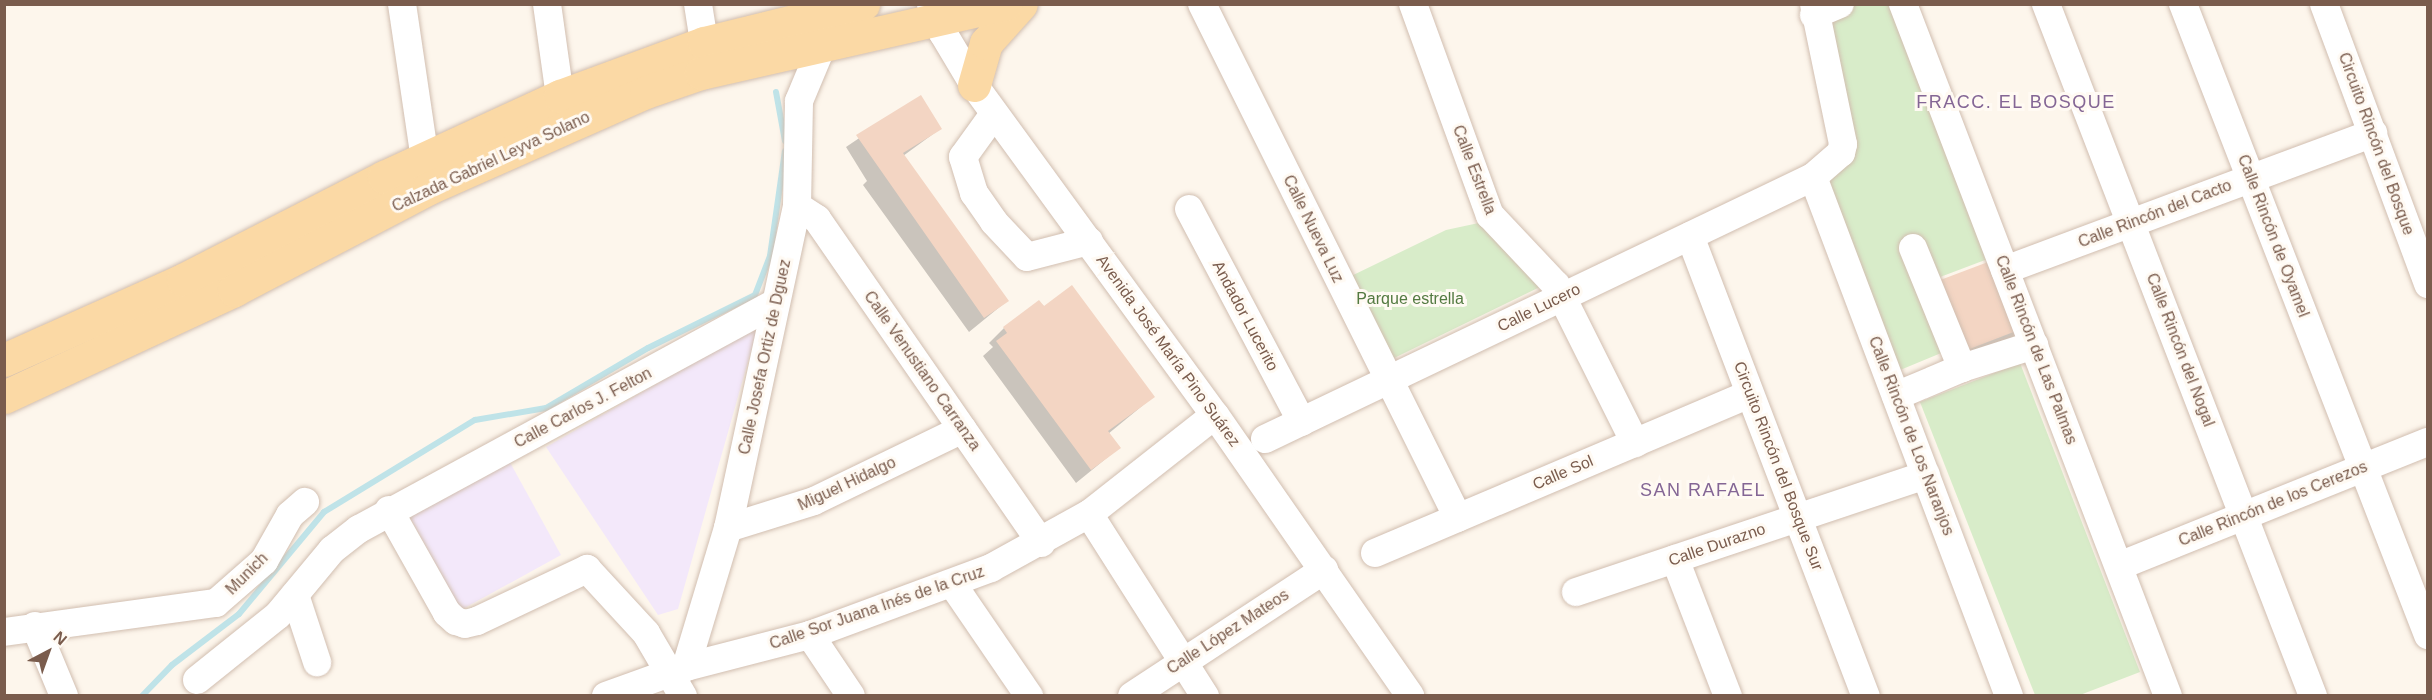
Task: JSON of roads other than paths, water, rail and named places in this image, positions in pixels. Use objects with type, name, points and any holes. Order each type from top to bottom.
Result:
[{"type":"main road","name":"Calzada Gabriel Leyva Solano","points":[[4,360],[152,308],[234,290],[426,173],[560,96],[704,43],[772,15],[863,4]]},
{"type":"main road","name":"Calzada Gabriel Leyva Solano","points":[[426,173],[701,73],[822,46],[933,12],[1005,4]]},
{"type":"main road","points":[[974,85],[986,43],[1021,4]]},
{"type":"main road","name":"Calzada Gabriel Leyva Solano","points":[[4,397],[152,308]]},
{"type":"street","points":[[402,4],[426,173]]},
{"type":"street","points":[[547,4],[560,96]]},
{"type":"street","points":[[698,4],[704,43]]},
{"type":"street","name":"Calle Nueva Luz","points":[[1202,4],[1458,518]]},
{"type":"street","name":"Calle Estrella","points":[[1413,4],[1490,215],[1556,285],[1635,443]]},
{"type":"street","points":[[1814,10],[1840,4]]},
{"type":"street","name":"Calle Rincón de Las Palmas","points":[[1903,4],[2168,696]]},
{"type":"street","name":"Calle Rincón del Nogal","points":[[2046,4],[2313,696]]},
{"type":"street","name":"Calle Rincón de Oyamel","points":[[2183,4],[2427,635]]},
{"type":"street","name":"Circuito Rincón del Bosque","points":[[2324,4],[2427,284]]},
{"type":"street","name":"Calle Lucero","points":[[1265,439],[1813,177],[1834,160],[1843,144],[1814,10]]},
{"type":"street","name":"Avenida José María Pino Suárez","points":[[933,12],[974,85],[994,114],[1215,415],[1410,696]]},
{"type":"street","name":"Calle Josefa Ortiz de Dguez","points":[[679,678],[728,528],[797,206],[799,100],[822,46]]},
{"type":"street","points":[[994,114],[963,157],[974,193],[994,222],[1027,257],[1089,241]]},
{"type":"street","name":"Calle Rincón del Cacto","points":[[2005,270],[2373,132]]},
{"type":"street","name":"Calle Rincón de Los Naranjos","points":[[1813,177],[2009,696]]},
{"type":"street","name":"Calle Venustiano Carranza","points":[[797,206],[817,219],[1041,543]]},
{"type":"street","name":"Andador Lucerito","points":[[1190,209],[1302,422]]},
{"type":"street","name":"Circuito Rincón del Bosque Sur","points":[[1690,236],[1866,696]]},
{"type":"street","points":[[1913,248],[1962,368]]},
{"type":"street","name":"Calle Carlos J. Felton","points":[[197,680],[264,627],[295,595],[332,550],[389,510],[514,446],[776,303]]},
{"type":"street","points":[[1896,396],[1962,368],[2034,345]]},
{"type":"street","name":"Calle Sol","points":[[1376,553],[1750,394]]},
{"type":"street","name":"Calle Sor Juana Inés de la Cruz","points":[[606,696],[679,678],[953,585],[1041,543],[1089,514],[1215,415]]},
{"type":"street","name":"Miguel Hidalgo","points":[[728,528],[814,501],[963,429]]},
{"type":"street","name":"Calle Rincón de los Cerezos","points":[[2119,566],[2427,442]]},
{"type":"street","name":"Calle Durazno","points":[[1576,592],[1926,475]]},
{"type":"street","name":"Munich","points":[[35,626],[202,607],[223,598],[257,568],[291,515],[305,502]]},
{"type":"street","points":[[389,510],[447,613],[465,624],[588,569],[646,633],[679,678]]},
{"type":"street","points":[[1089,514],[1205,696]]},
{"type":"street","points":[[1675,559],[1728,696]]},
{"type":"street","name":"Calle López Mateos","points":[[1132,696],[1324,570]]},
{"type":"street","points":[[953,585],[1029,696]]},
{"type":"street","points":[[295,595],[317,662]]},
{"type":"street","points":[[4,632],[35,626],[64,696]]},
{"type":"street","points":[[810,635],[851,696]]},
{"type":"waterway","points":[[776,92],[785,141]]},
{"type":"waterway","points":[[142,696],[172,665],[239,614],[324,512],[475,420],[546,408],[648,348],[755,295],[770,256],[785,151]]},
{"type":"district","name":"FRACC. EL BOSQUE","points":[[2016,102]]},
{"type":"district","name":"SAN RAFAEL","points":[[1703,490]]},
{"type":"park label","name":"Parque estrella","points":[[1410,299]]}]
